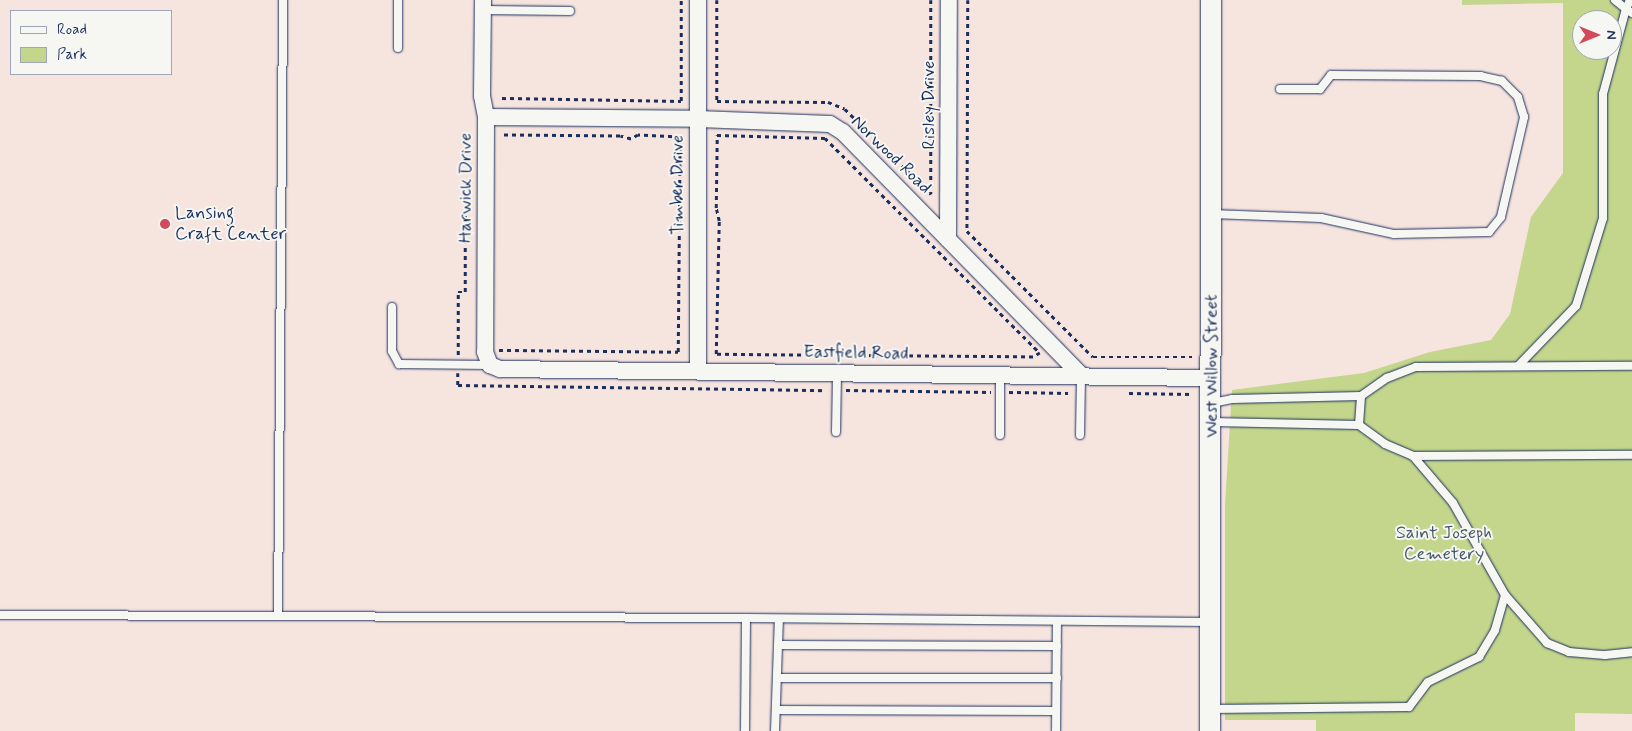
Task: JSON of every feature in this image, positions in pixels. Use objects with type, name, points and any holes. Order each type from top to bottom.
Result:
[{"type":"street","name":"Timber Drive","points":[[698,0],[698,371]]},
{"type":"street","name":"Risley Drive","points":[[948,239],[949,0]]},
{"type":"street","name":"West Willow Street","points":[[1210,731],[1212,413],[1211,0]]},
{"type":"street","name":"Harwick Drive","points":[[483,5],[482,96],[486,117],[485,352],[495,367]]},
{"type":"street","name":"Norwood Road","points":[[486,117],[698,119],[830,124],[843,132],[1081,375]]},
{"type":"street","name":"Eastfield Road","points":[[495,367],[1212,378]]},
{"type":"lane","points":[[278,616],[283,0]]},
{"type":"lane","points":[[398,0],[398,48]]},
{"type":"lane","points":[[1615,0],[1629,11]]},
{"type":"lane","points":[[1518,366],[1576,306],[1602,218],[1603,94],[1629,11],[1630,0]]},
{"type":"lane","points":[[483,5],[570,11]]},
{"type":"lane","points":[[1212,214],[1321,218],[1394,234],[1489,232],[1501,217],[1524,116],[1518,97],[1502,81],[1481,76],[1331,75],[1320,89],[1280,89]]},
{"type":"lane","points":[[392,307],[392,351],[399,364],[495,367]]},
{"type":"lane","points":[[1212,413],[1232,399],[1361,396],[1387,378],[1416,367],[1632,366]]},
{"type":"lane","points":[[836,432],[837,373]]},
{"type":"lane","points":[[1000,374],[1000,435]]},
{"type":"lane","points":[[1080,435],[1081,375]]},
{"type":"lane","points":[[1359,425],[1361,396]]},
{"type":"lane","points":[[1212,413],[1359,425],[1385,444],[1413,456],[1632,455]]},
{"type":"lane","points":[[1413,456],[1453,502],[1505,595],[1547,643],[1569,652],[1605,655],[1632,652]]},
{"type":"lane","points":[[1210,709],[1409,707],[1428,682],[1479,656],[1494,630],[1505,595]]},
{"type":"lane","points":[[0,615],[779,618],[1210,622]]},
{"type":"lane","points":[[744,731],[746,618]]},
{"type":"lane","points":[[775,731],[779,618]]},
{"type":"lane","points":[[1056,731],[1057,621]]},
{"type":"lane","points":[[778,645],[1057,646]]},
{"type":"lane","points":[[777,678],[1057,678]]},
{"type":"lane","points":[[776,710],[1056,711]]},
{"type":"path","points":[[502,98],[681,100],[681,0]]},
{"type":"path","points":[[717,0],[717,101],[828,102],[846,109],[931,194],[931,0]]},
{"type":"path","points":[[968,0],[967,232],[1093,357],[1192,357]]},
{"type":"path","points":[[498,341],[498,350],[678,352],[680,137],[638,135],[630,139],[620,136],[501,135]]},
{"type":"path","points":[[717,135],[825,138],[1040,353],[1033,357],[716,354],[719,221],[716,208],[717,135]]},
{"type":"green space","name":"Saint Joseph Cemetery","points":[[1462,0],[1632,0],[1632,714],[1575,713],[1575,731],[1316,731],[1316,720],[1225,720],[1225,505],[1232,390],[1364,373],[1430,352],[1491,340],[1510,314],[1531,217],[1563,173],[1563,3],[1462,5]]},
{"type":"place","name":"Lansing Craft Center","points":[[165,224]]}]
